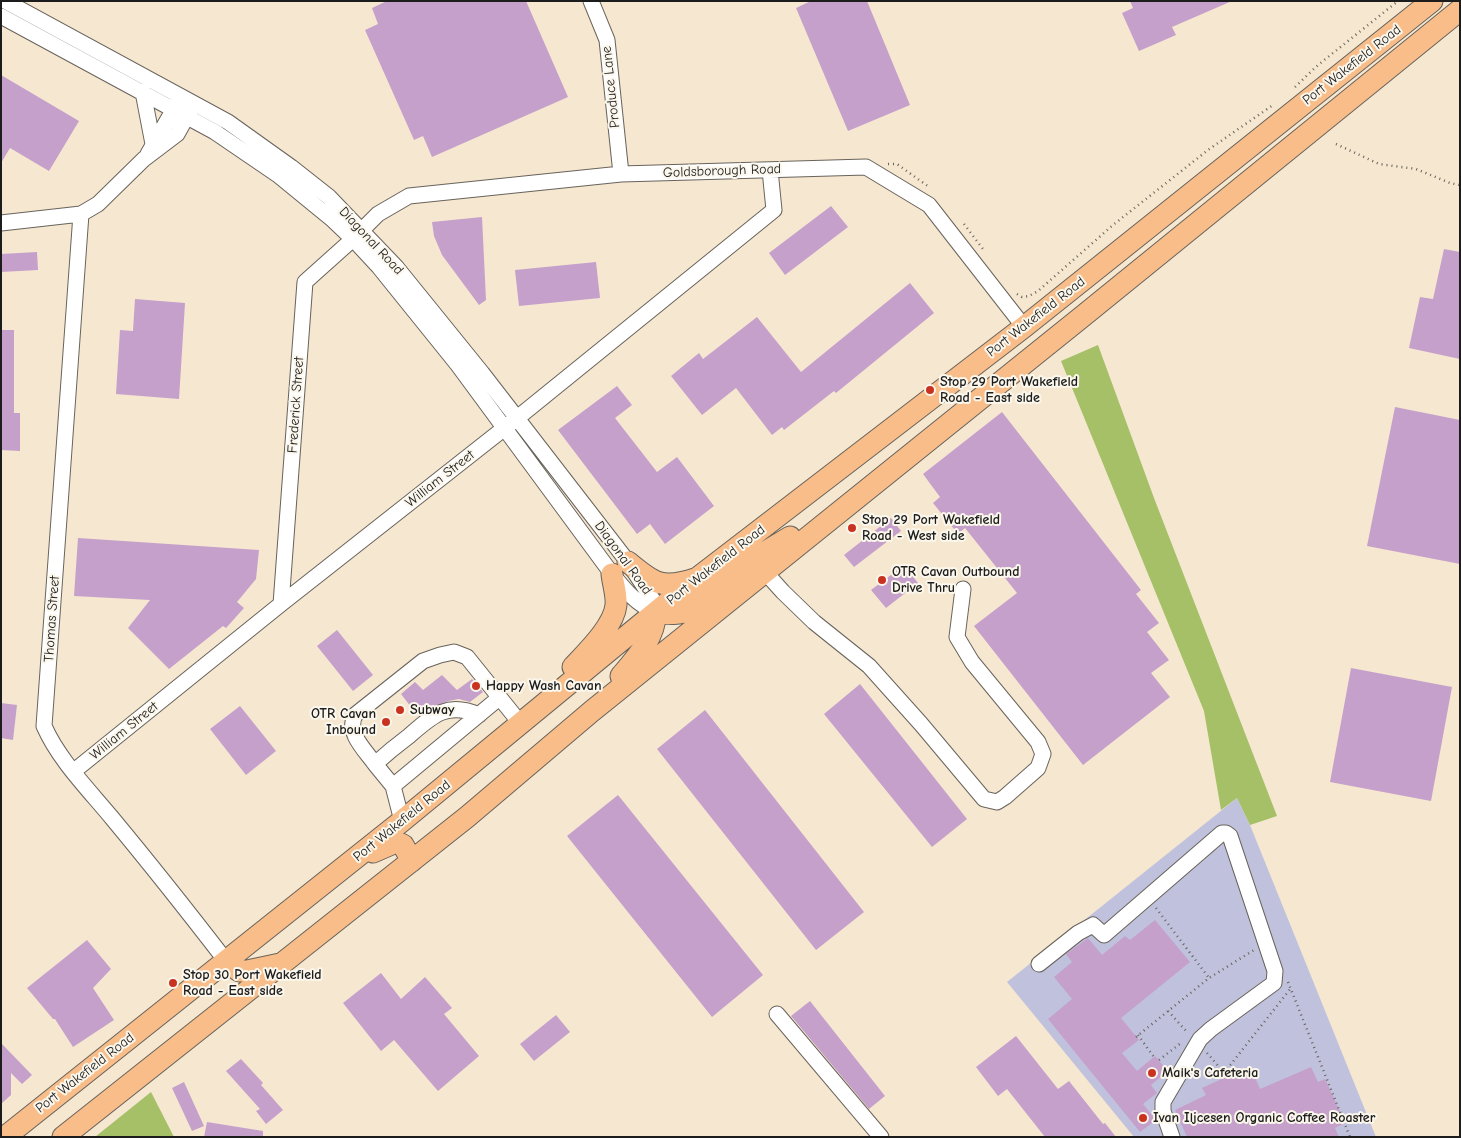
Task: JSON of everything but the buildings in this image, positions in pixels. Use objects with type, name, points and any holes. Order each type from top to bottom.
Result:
[{"type":"highway","name":"Port Wakefield Road","points":[[5,1137],[402,821],[696,579],[1024,327],[1432,1]]},
{"type":"highway","name":"Port Wakefield Road","points":[[63,1137],[467,817],[592,712],[1460,11]]},
{"type":"highway","points":[[1198,187],[1206,193],[1267,167]]},
{"type":"highway","points":[[592,712],[636,658],[652,634],[656,612],[675,614],[691,609],[752,560],[857,497]]},
{"type":"highway","points":[[521,724],[593,646],[606,628],[616,606],[620,568],[655,582],[677,585],[696,579]]},
{"type":"highway","points":[[354,859],[396,842],[402,845],[412,861]]},
{"type":"highway","points":[[226,962],[239,971],[285,963]]},
{"type":"highway","points":[[76,1137],[87,1118]]},
{"type":"street","name":"Diagonal Road","points":[[5,1],[184,107]]},
{"type":"street","name":"Produce Lane","points":[[591,1],[606,40],[621,174]]},
{"type":"street","name":"Diagonal Road","points":[[1,16],[143,92],[228,122],[310,181],[329,197],[358,234],[397,268],[432,311],[510,424],[620,568],[653,600],[656,612]]},
{"type":"street","points":[[143,92],[153,144]]},
{"type":"street","points":[[144,160],[153,144],[184,107]]},
{"type":"street","points":[[1,222],[81,214],[98,204],[144,160],[177,134],[184,107]]},
{"type":"street","points":[[866,167],[929,205],[1024,327]]},
{"type":"street","name":"Goldsborough Road","points":[[358,234],[378,214],[409,196],[621,174],[866,167]]},
{"type":"street","name":"William Street","points":[[74,771],[281,604],[510,424],[774,210],[770,170]]},
{"type":"street","name":"Thomas Street","points":[[81,214],[44,726],[50,741],[163,880],[226,962]]},
{"type":"street","name":"Frederick Street","points":[[281,604],[305,282],[358,234]]},
{"type":"street","name":"Diagonal Road","points":[[510,424],[620,568],[639,603],[644,608],[656,612]]},
{"type":"street","points":[[765,572],[814,622],[869,666],[984,799],[997,802],[1038,768],[1044,754],[1038,742],[972,662],[957,637],[963,589]]},
{"type":"street","points":[[402,821],[393,786],[353,732],[354,718],[358,712],[424,661],[454,652],[466,657],[521,724]]},
{"type":"street","points":[[393,786],[499,698]]},
{"type":"street","points":[[375,764],[433,715],[447,710],[455,710],[479,715]]},
{"type":"street","points":[[1039,964],[1078,933],[1093,925],[1104,934],[1222,833],[1230,836],[1275,971],[1274,983],[1200,1039],[1163,1102],[1162,1111],[1172,1137]]},
{"type":"street","points":[[777,1014],[881,1137]]},
{"type":"path","points":[[1294,87],[1318,65],[1398,1]]},
{"type":"path","points":[[1016,294],[1022,297],[1029,296],[1038,291],[1113,225],[1208,150],[1275,103]]},
{"type":"path","points":[[1336,144],[1380,164],[1416,169],[1450,183],[1460,185]]},
{"type":"path","points":[[866,167],[897,164],[935,192]]},
{"type":"path","points":[[960,219],[985,252]]},
{"type":"path","points":[[1154,1057],[1137,1036],[1209,978],[1258,948]]},
{"type":"path","points":[[1288,980],[1350,1137]]},
{"type":"path","points":[[1224,1073],[1291,988]]},
{"type":"path","points":[[1158,1060],[1184,1040]]},
{"type":"shaded area","points":[[1237,798],[1250,825],[1376,1137],[1134,1137],[1007,982]]},
{"type":"green space","points":[[1098,345],[1154,498],[1277,816],[1250,825],[1237,798],[1221,810],[1204,711],[1061,361]]},
{"type":"green space","points":[[151,1092],[174,1137],[95,1137]]},
{"type":"place","name":"Stop 29 Port Wakefield Road - East side","points":[[930,390]]},
{"type":"place","name":"Stop 29 Port Wakefield Road - West side","points":[[852,528]]},
{"type":"place","name":"OTR Cavan Outbound Drive Thru","points":[[882,580]]},
{"type":"place","name":"Happy Wash Cavan","points":[[476,686]]},
{"type":"place","name":"Subway","points":[[400,710]]},
{"type":"place","name":"OTR Cavan Inbound","points":[[386,722]]},
{"type":"place","name":"Stop 30 Port Wakefield Road - East side","points":[[173,983]]},
{"type":"place","name":"Maik's Cafeteria","points":[[1152,1073]]},
{"type":"place","name":"Ivan Iljcesen Organic Coffee Roaster","points":[[1143,1118]]}]
